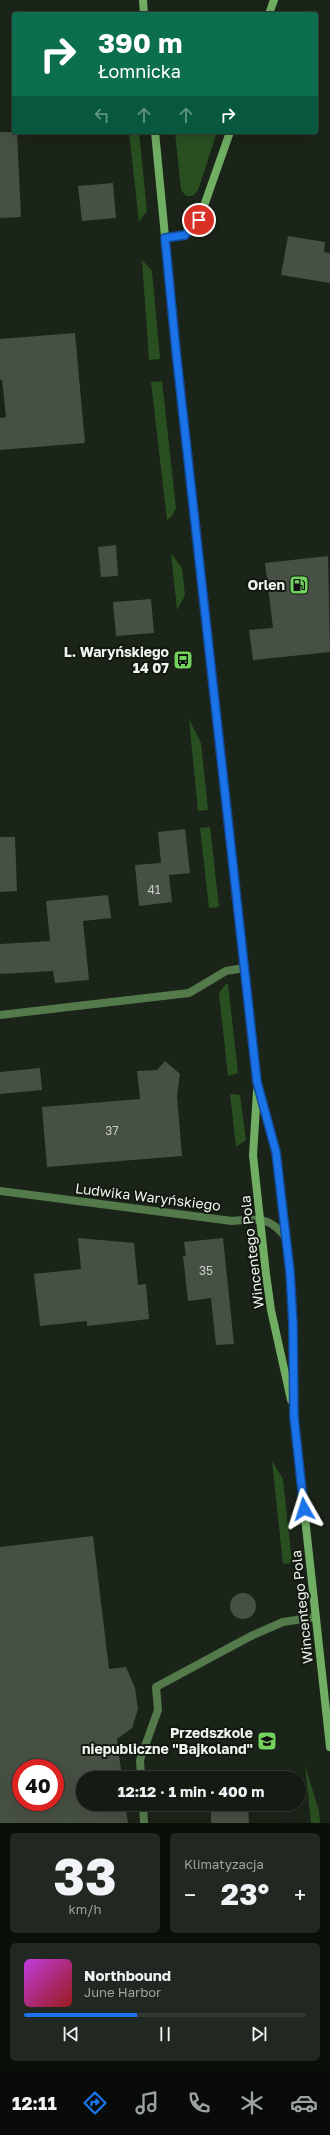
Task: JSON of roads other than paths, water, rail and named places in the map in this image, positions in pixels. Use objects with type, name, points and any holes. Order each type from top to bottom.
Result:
[{"type":"street","points":[[143,0],[144,12]]},
{"type":"street","points":[[270,12],[274,0]]},
{"type":"street","name":"Wincentego Pola","points":[[155,134],[176,351],[257,1082],[276,1152],[286,1238],[293,1324],[294,1417],[330,1746]]},
{"type":"street","points":[[165,238],[185,235],[199,220],[229,134]]},
{"type":"street","points":[[0,1015],[189,993],[226,971],[244,968]]},
{"type":"street","name":"Wincentego Pola","points":[[257,1082],[254,1156],[271,1310],[294,1417]]},
{"type":"street","name":"Ludwika Waryńskiego","points":[[0,1192],[232,1221],[261,1219]]},
{"type":"street","points":[[261,1219],[279,1228],[286,1238]]},
{"type":"street","points":[[141,1771],[140,1760],[158,1710],[156,1687],[251,1636],[283,1622],[316,1617]]},
{"type":"street","points":[[143,1811],[144,1823]]},
{"type":"place","name":"Orlen","points":[[299,585]]},
{"type":"place","name":"L. Waryńskiego 14 07","points":[[183,660]]},
{"type":"place","name":"Przedszkole niepubliczne \"Bajkoland\"","points":[[267,1741]]}]
